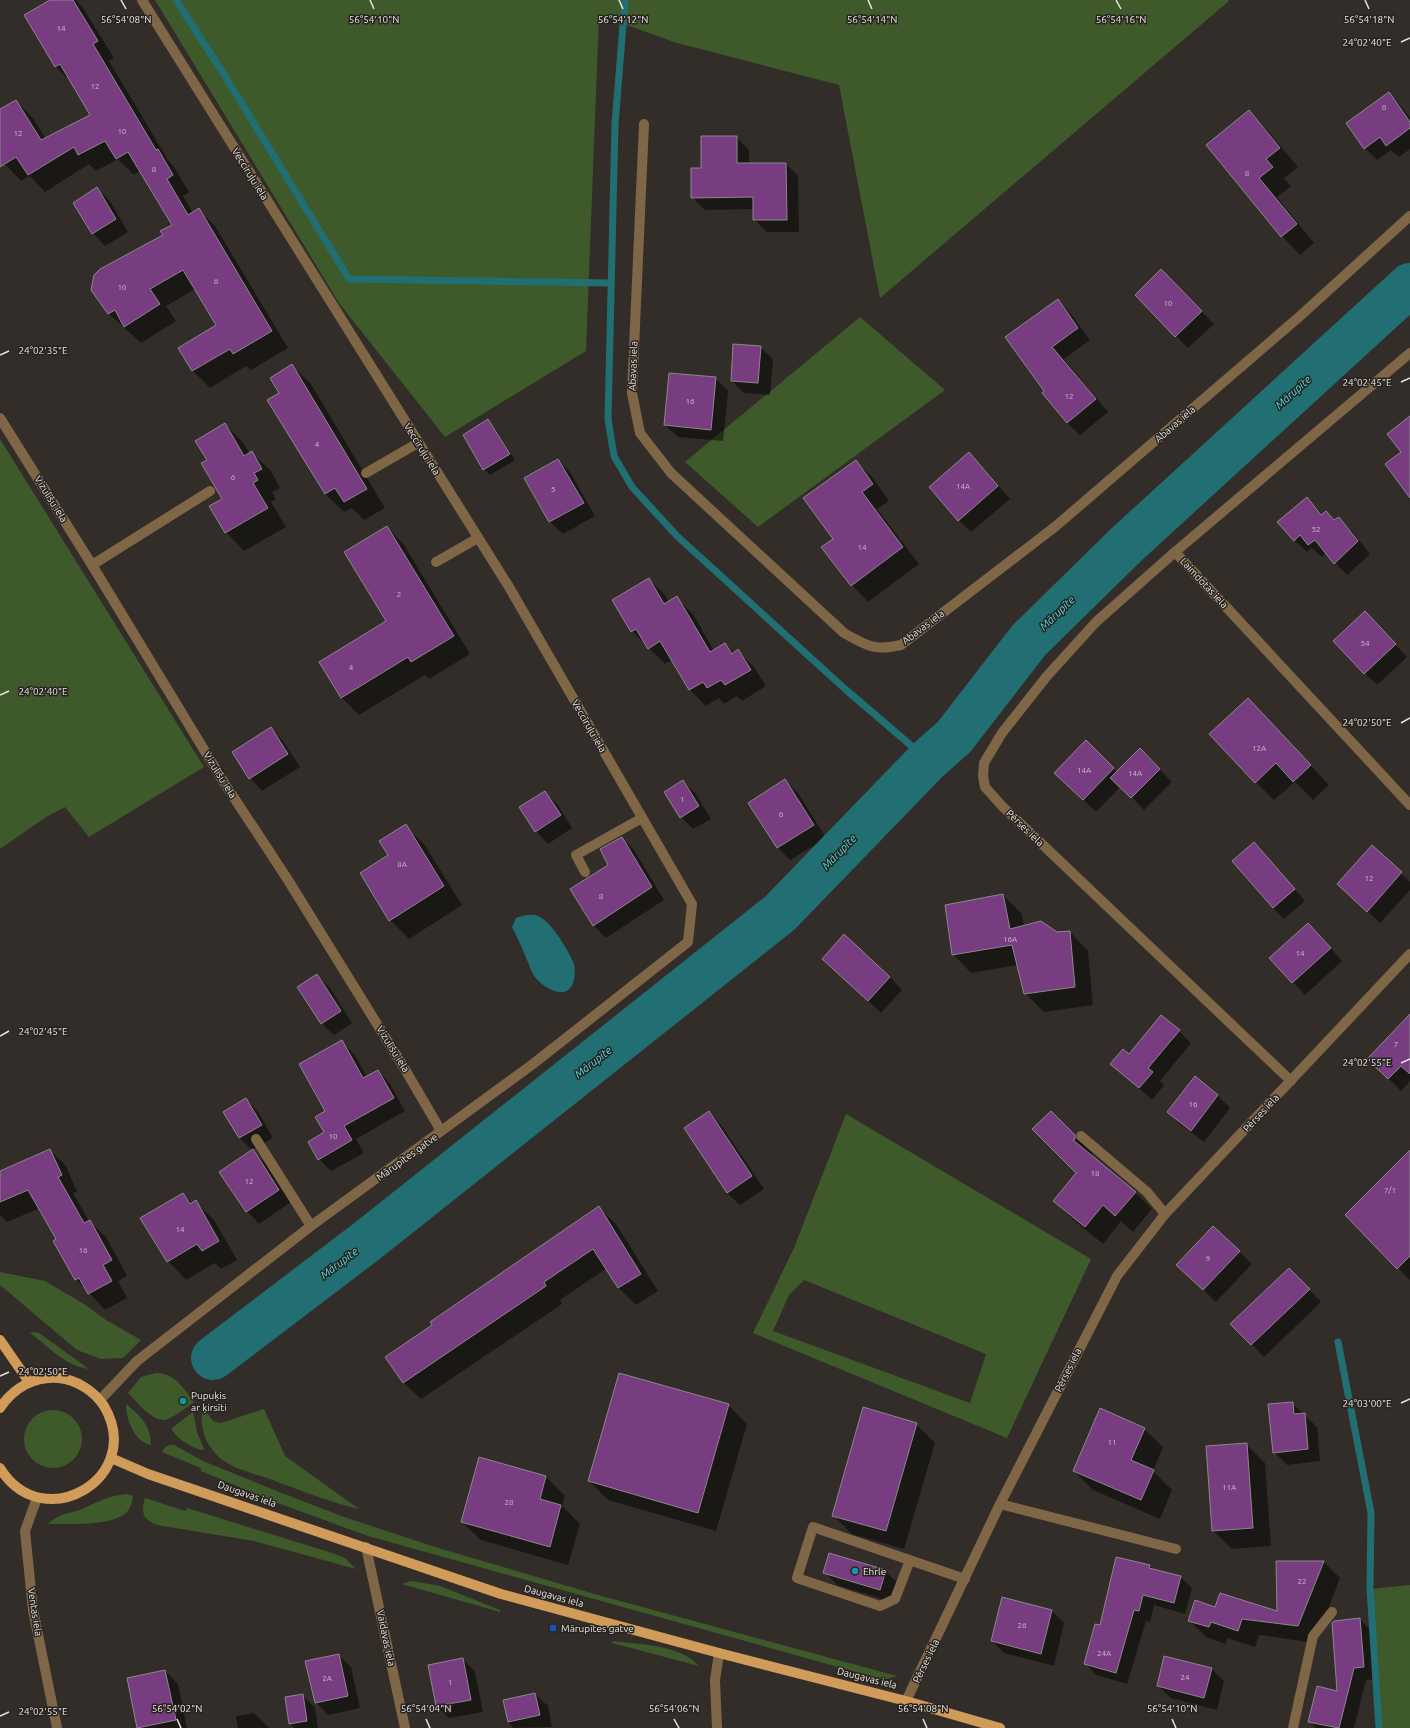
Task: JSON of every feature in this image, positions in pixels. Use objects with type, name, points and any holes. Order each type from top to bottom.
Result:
[{"type":"main road","points":[[0,1340],[29,1382]]},
{"type":"main road","points":[[0,1408],[13,1392],[29,1382],[48,1377],[67,1379],[85,1387],[100,1400],[110,1416],[114,1436],[111,1458],[104,1472],[91,1486],[75,1496],[56,1500],[37,1498],[20,1490],[11,1483],[0,1468]]},
{"type":"main road","name":"Daugavas iela","points":[[111,1458],[148,1474],[501,1594],[719,1653],[906,1701],[1000,1728]]},
{"type":"street","name":"Veccīruļu iela","points":[[142,0],[509,587],[692,904]]},
{"type":"street","name":"Abavas iela","points":[[644,124],[632,393],[640,433],[671,473],[844,634],[871,648],[886,648],[901,645],[1056,526],[1299,317],[1410,216]]},
{"type":"street","name":"Laimdotas iela","points":[[1410,353],[1175,552],[1410,805]]},
{"type":"street","name":"Vizulīšu iela","points":[[0,418],[92,565],[223,781],[292,887],[442,1131]]},
{"type":"street","points":[[366,473],[418,443]]},
{"type":"street","points":[[92,565],[210,491]]},
{"type":"street","points":[[436,562],[478,538]]},
{"type":"street","name":"Pērses iela","points":[[1175,552],[1096,622],[1047,676],[1002,733],[984,763],[983,776],[985,787],[1003,807],[1291,1081]]},
{"type":"street","points":[[585,872],[576,855],[642,818]]},
{"type":"street","name":"Mārupītes gatve","points":[[100,1400],[137,1361],[311,1226],[533,1064],[688,942],[692,904]]},
{"type":"street","name":"Pērses iela","points":[[906,1701],[1000,1504],[1117,1276],[1165,1214],[1410,954]]},
{"type":"street","points":[[1081,1136],[1147,1192],[1165,1214]]},
{"type":"street","points":[[256,1139],[311,1226]]},
{"type":"street","name":"Ventas iela","points":[[37,1498],[25,1531],[34,1610],[57,1728]]},
{"type":"street","points":[[1000,1504],[1176,1549]]},
{"type":"street","points":[[910,1560],[895,1599],[880,1606],[797,1578],[813,1527],[910,1560],[965,1579]]},
{"type":"street","name":"Vaidavas iela","points":[[366,1547],[405,1728]]},
{"type":"street","points":[[1293,1728],[1313,1636],[1332,1612]]},
{"type":"street","points":[[717,1728],[715,1680],[719,1653]]},
{"type":"green space","points":[[155,0],[1229,1],[880,298],[839,85],[674,42],[599,15],[586,351],[445,437],[339,303]]},
{"type":"green space","points":[[860,317],[945,390],[758,527],[685,462]]},
{"type":"green space","points":[[0,439],[204,767],[89,837],[65,807],[46,817],[0,849]]},
{"type":"green space","points":[[846,1114],[1091,1259],[1007,1438],[753,1333],[794,1248]],"holes":[[[804,1280],[986,1354],[970,1403],[773,1331],[789,1295]]]},
{"type":"green space","points":[[0,1272],[45,1281],[84,1304],[106,1320],[141,1340],[123,1358],[101,1359],[77,1350],[0,1285]]},
{"type":"green space","points":[[30,1333],[39,1333],[89,1369],[64,1360]]},
{"type":"green space","points":[[156,1373],[173,1378],[194,1402],[168,1419],[158,1419],[146,1412],[128,1393],[141,1377]]},
{"type":"green space","points":[[126,1404],[136,1412],[144,1422],[149,1432],[151,1445],[140,1439],[132,1429],[129,1423]]},
{"type":"green space","points":[[203,1408],[213,1421],[221,1423],[264,1409],[285,1456],[359,1509],[314,1496],[226,1463],[215,1453],[205,1437],[202,1426]]},
{"type":"green space","points":[[47,1410],[59,1410],[74,1418],[82,1433],[82,1445],[74,1460],[59,1468],[47,1468],[32,1460],[24,1445],[24,1433],[32,1418]]},
{"type":"green space","points":[[193,1412],[197,1432],[204,1449],[202,1450],[184,1442],[176,1435],[172,1428]]},
{"type":"green space","points":[[169,1445],[174,1445],[203,1461],[344,1517],[435,1547],[598,1595],[897,1676],[887,1679],[874,1677],[368,1536],[275,1502],[201,1471],[201,1468],[162,1452],[164,1448]]},
{"type":"green space","points":[[127,1494],[133,1496],[131,1505],[126,1513],[119,1517],[100,1522],[48,1524],[60,1516],[82,1509],[99,1501],[110,1497]]},
{"type":"green space","points":[[145,1498],[185,1511],[187,1508],[332,1553],[345,1558],[356,1569],[254,1541],[157,1525],[148,1520],[144,1514],[143,1507]]},
{"type":"green space","points":[[412,1581],[440,1586],[500,1610],[500,1612],[402,1584]]},
{"type":"green space","points":[[1410,1585],[1410,1728],[1379,1728],[1370,1589]]},
{"type":"green space","points":[[613,1641],[670,1649],[681,1653],[699,1666],[612,1643]]},
{"type":"water","points":[[526,915],[535,915],[543,919],[554,930],[568,952],[575,967],[575,974],[571,987],[567,991],[561,992],[548,988],[533,974],[512,927],[516,918]]},
{"type":"building","points":[[50,0],[73,0],[98,41],[93,44],[156,150],[158,149],[173,175],[167,179],[188,215],[199,208],[272,331],[233,354],[230,349],[192,371],[178,348],[216,325],[183,270],[150,289],[160,304],[124,327],[115,310],[108,314],[91,290],[94,275],[100,269],[163,235],[160,231],[172,225],[128,152],[116,159],[105,141],[78,155],[74,147],[28,175],[16,157],[0,167],[0,109],[16,100],[41,140],[90,115],[60,64],[55,67],[24,15]]},
{"type":"building","points":[[1389,92],[1410,122],[1410,128],[1386,146],[1380,137],[1364,149],[1346,123]]},
{"type":"building","points":[[1249,110],[1280,148],[1266,159],[1273,167],[1259,178],[1297,224],[1281,237],[1206,145]]},
{"type":"building","points":[[701,136],[737,136],[737,163],[786,163],[787,220],[753,220],[753,197],[691,198],[691,168],[701,168]]},
{"type":"building","points":[[97,187],[116,219],[92,234],[73,203]]},
{"type":"building","points":[[1161,269],[1202,311],[1175,337],[1135,295]]},
{"type":"building","points":[[1058,299],[1078,328],[1052,347],[1096,399],[1067,423],[1042,393],[1044,391],[1005,337]]},
{"type":"building","points":[[733,344],[761,346],[758,383],[731,381]]},
{"type":"building","points":[[292,364],[367,489],[344,502],[335,488],[325,494],[267,400],[279,393],[270,378]]},
{"type":"building","points":[[669,373],[716,377],[711,430],[664,425]]},
{"type":"building","points":[[1410,416],[1410,498],[1385,464],[1401,452],[1387,434]]},
{"type":"building","points":[[488,419],[510,454],[483,470],[463,435]]},
{"type":"building","points":[[225,423],[244,456],[252,451],[262,469],[254,473],[258,480],[253,483],[268,508],[225,533],[209,506],[222,499],[201,463],[207,460],[195,441]]},
{"type":"building","points":[[969,452],[998,486],[958,521],[929,487]]},
{"type":"building","points":[[558,459],[584,503],[549,522],[524,478]]},
{"type":"building","points":[[856,460],[873,484],[862,492],[903,547],[851,586],[821,547],[833,539],[803,498]]},
{"type":"building","points":[[1307,497],[1321,515],[1326,511],[1334,520],[1339,517],[1358,541],[1334,564],[1315,540],[1308,545],[1300,535],[1294,541],[1277,522]]},
{"type":"building","points":[[387,526],[454,636],[411,662],[408,657],[341,698],[319,662],[386,621],[344,552]]},
{"type":"building","points":[[649,578],[664,604],[677,596],[710,652],[725,643],[732,654],[738,649],[751,670],[725,685],[721,680],[707,688],[703,682],[689,690],[660,641],[648,649],[636,629],[631,632],[612,600]]},
{"type":"building","points":[[1365,611],[1396,644],[1364,674],[1333,641]]},
{"type":"building","points":[[1248,698],[1311,765],[1293,782],[1276,763],[1255,783],[1209,734]]},
{"type":"building","points":[[271,727],[288,754],[249,779],[232,752]]},
{"type":"building","points":[[1086,740],[1114,768],[1083,800],[1054,773]]},
{"type":"building","points":[[1140,748],[1160,769],[1131,798],[1110,778]]},
{"type":"building","points":[[785,779],[814,825],[777,848],[748,803]]},
{"type":"building","points":[[683,780],[699,806],[680,818],[664,792]]},
{"type":"building","points":[[545,791],[561,815],[535,832],[519,807]]},
{"type":"building","points":[[406,824],[444,886],[389,921],[360,873],[388,855],[379,841]]},
{"type":"building","points":[[622,837],[652,887],[593,926],[570,889],[608,865],[600,849]]},
{"type":"building","points":[[1254,842],[1295,889],[1273,908],[1232,861]]},
{"type":"building","points":[[1372,845],[1402,872],[1367,912],[1337,884]]},
{"type":"building","points":[[1003,894],[1010,929],[1041,921],[1057,932],[1070,931],[1075,987],[1024,994],[1012,945],[952,955],[945,905]]},
{"type":"building","points":[[1308,923],[1331,948],[1292,983],[1269,958]]},
{"type":"building","points":[[844,934],[890,977],[868,1001],[822,959]]},
{"type":"building","points":[[317,974],[341,1011],[321,1024],[297,987]]},
{"type":"building","points":[[1410,1014],[1410,1074],[1401,1066],[1388,1079],[1367,1059]]},
{"type":"building","points":[[1161,1015],[1180,1030],[1148,1068],[1153,1072],[1139,1088],[1110,1064],[1123,1049],[1129,1054]]},
{"type":"building","points":[[342,1040],[363,1078],[378,1070],[394,1098],[344,1126],[352,1140],[318,1160],[308,1142],[324,1132],[315,1117],[325,1111],[299,1064]]},
{"type":"building","points":[[1195,1076],[1218,1095],[1191,1131],[1167,1112]]},
{"type":"building","points":[[246,1098],[262,1125],[239,1138],[223,1112]]},
{"type":"building","points":[[709,1111],[752,1176],[727,1193],[684,1128]]},
{"type":"building","points":[[1051,1111],[1075,1135],[1075,1139],[1073,1140],[1136,1192],[1115,1216],[1103,1205],[1085,1227],[1053,1201],[1076,1173],[1032,1129]]},
{"type":"building","points":[[50,1149],[62,1175],[58,1177],[84,1223],[90,1220],[112,1260],[103,1265],[112,1281],[88,1294],[79,1278],[75,1280],[53,1241],[56,1239],[28,1190],[0,1202],[0,1171]]},
{"type":"building","points":[[253,1149],[279,1190],[246,1212],[219,1172]]},
{"type":"building","points":[[1410,1150],[1410,1256],[1397,1269],[1345,1215]]},
{"type":"building","points":[[183,1193],[190,1204],[196,1200],[219,1241],[202,1251],[197,1244],[167,1262],[140,1218]]},
{"type":"building","points":[[599,1206],[641,1274],[618,1288],[593,1249],[544,1282],[546,1286],[403,1383],[385,1357],[432,1325],[430,1322]]},
{"type":"building","points":[[1213,1226],[1240,1251],[1203,1290],[1176,1265]]},
{"type":"building","points":[[1289,1268],[1310,1289],[1251,1345],[1230,1324]]},
{"type":"building","points":[[619,1373],[729,1404],[698,1513],[588,1481]]},
{"type":"building","points":[[1293,1402],[1294,1414],[1305,1413],[1308,1449],[1273,1453],[1268,1404]]},
{"type":"building","points":[[863,1407],[917,1423],[886,1531],[832,1516]]},
{"type":"building","points":[[1100,1408],[1145,1428],[1131,1460],[1154,1470],[1141,1500],[1073,1471]]},
{"type":"building","points":[[1247,1443],[1253,1528],[1212,1531],[1206,1446]]},
{"type":"building","points":[[479,1457],[546,1476],[540,1499],[561,1505],[550,1547],[461,1522]]},
{"type":"building","name":"Ehrle","points":[[829,1553],[886,1570],[880,1590],[823,1573]]},
{"type":"building","points":[[1116,1557],[1150,1565],[1149,1568],[1181,1576],[1174,1603],[1143,1595],[1139,1611],[1134,1610],[1116,1673],[1084,1664],[1095,1624],[1100,1625]]},
{"type":"building","points":[[1276,1561],[1324,1561],[1298,1626],[1242,1619],[1238,1631],[1211,1622],[1209,1627],[1188,1621],[1195,1600],[1215,1607],[1220,1593],[1277,1611]]},
{"type":"building","points":[[1002,1597],[1052,1610],[1041,1654],[991,1641]]},
{"type":"building","points":[[1360,1618],[1364,1667],[1354,1668],[1339,1728],[1308,1722],[1317,1686],[1337,1691],[1332,1623],[1334,1621]]},
{"type":"building","points":[[339,1654],[348,1696],[315,1703],[305,1661]]},
{"type":"building","points":[[1164,1656],[1212,1668],[1204,1698],[1157,1686]]},
{"type":"building","points":[[463,1658],[471,1700],[436,1706],[428,1665]]},
{"type":"building","points":[[165,1670],[176,1720],[137,1728],[127,1678]]},
{"type":"building","points":[[535,1693],[540,1715],[508,1722],[503,1700]]},
{"type":"building","points":[[303,1694],[307,1721],[289,1724],[285,1697]]},
{"type":"waterway","points":[[176,0],[225,76],[349,279],[611,283]]},
{"type":"waterway","points":[[625,0],[615,124],[608,419],[614,456],[632,487],[677,536],[845,689],[928,760]]},
{"type":"waterway","name":"Mārupīte","points":[[213,1358],[367,1241],[780,913],[928,760],[954,737],[1029,640],[1127,544],[1410,285]]},
{"type":"waterway","points":[[1338,1342],[1371,1513],[1370,1589],[1379,1728]]},
{"type":"place","name":"Pupuķis ar ķirsīti","points":[[183,1401]]},
{"type":"place","name":"Ehrle","points":[[855,1571]]},
{"type":"place","name":"Mārupītes gatve","points":[[553,1628]]}]
